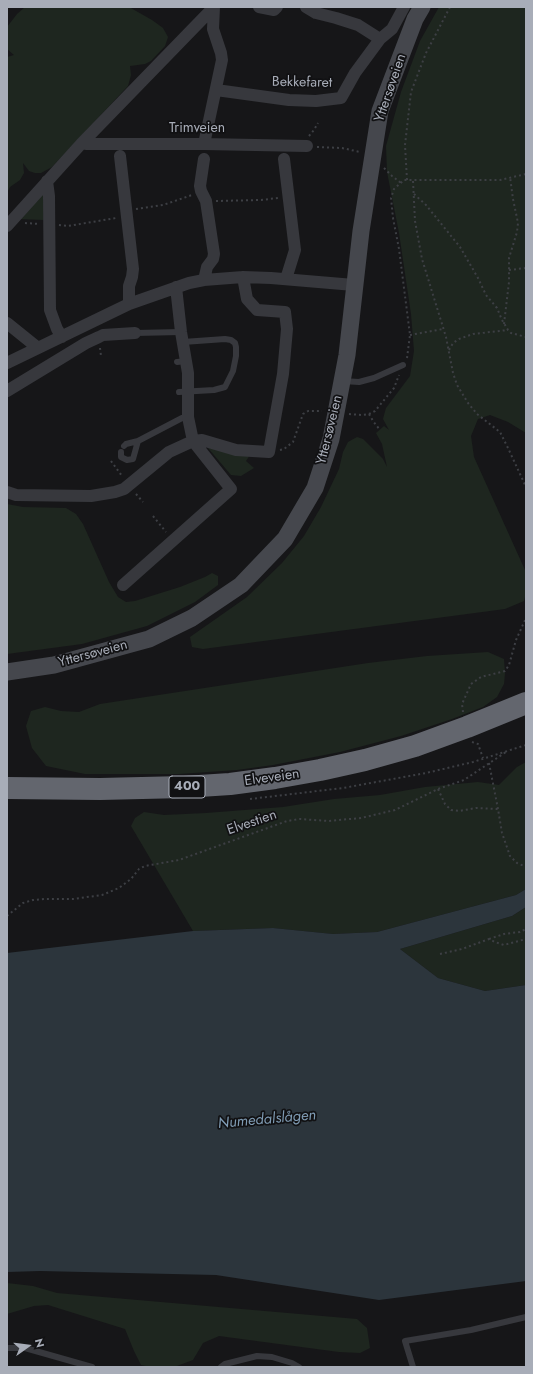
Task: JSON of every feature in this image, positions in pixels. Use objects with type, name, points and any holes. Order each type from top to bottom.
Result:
[{"type":"highway","name":"Elveveien","points":[[7,788],[100,789],[184,787],[230,784],[275,778],[335,767],[415,746],[526,703]]},
{"type":"main road","name":"Yttersøveien","points":[[7,672],[54,665],[149,639],[192,618],[241,585],[285,539],[315,488],[331,439],[347,356],[361,231],[380,112],[415,19],[422,7]]},
{"type":"street","points":[[204,144],[222,60],[213,29],[214,7]]},
{"type":"street","points":[[8,224],[47,181],[214,7]]},
{"type":"street","points":[[259,7],[274,10],[277,7]]},
{"type":"street","points":[[306,7],[316,13],[358,25],[380,39]]},
{"type":"street","name":"Bekkefaret","points":[[216,90],[289,100],[316,101],[340,98],[355,73],[380,39],[392,29],[404,7]]},
{"type":"street","name":"Trimveien","points":[[86,144],[307,146]]},
{"type":"street","points":[[120,156],[133,269],[129,286],[129,304]]},
{"type":"street","points":[[204,159],[200,186],[214,254],[213,259],[207,266],[204,280]]},
{"type":"street","points":[[284,159],[295,250],[286,279]]},
{"type":"street","points":[[47,181],[50,224],[50,310],[57,329],[62,337]]},
{"type":"street","points":[[7,364],[129,304],[176,287],[204,280],[243,277],[354,285]]},
{"type":"street","points":[[7,492],[16,495],[83,496],[115,492],[124,489],[169,452],[193,440],[202,440],[236,450],[269,452],[283,374],[287,329],[285,312],[257,310],[247,300],[243,277]]},
{"type":"street","points":[[123,585],[231,489],[193,440],[190,413],[183,391],[188,373],[181,362],[182,337],[176,287]]},
{"type":"street","points":[[7,323],[38,348]]},
{"type":"street","points":[[7,391],[86,343],[103,335],[134,333]]},
{"type":"lane","points":[[134,333],[225,339],[231,340],[235,343],[236,356],[233,372],[225,387],[214,390],[183,391]]},
{"type":"lane","points":[[342,381],[360,382],[374,378],[403,365]]},
{"type":"lane","points":[[138,442],[133,458],[128,460],[121,457],[122,449],[126,444],[138,442],[190,413]]},
{"type":"lane","points":[[413,1367],[405,1341],[471,1330],[526,1317]]},
{"type":"lane","points":[[7,1348],[25,1348],[92,1367]]},
{"type":"lane","points":[[221,1367],[225,1364],[257,1356],[272,1357],[292,1363],[299,1367]]},
{"type":"path","points":[[407,180],[405,145],[411,92],[426,53],[450,7]]},
{"type":"path","points":[[307,146],[342,148],[373,155],[392,176],[401,183]]},
{"type":"path","points":[[346,414],[362,415],[376,411],[394,388],[407,356],[410,335],[399,249],[393,218],[392,198],[394,189],[404,180],[494,180],[525,174]]},
{"type":"path","points":[[504,324],[509,258],[518,232],[518,223],[510,177]]},
{"type":"path","points":[[412,180],[415,221],[422,259],[443,329],[453,373],[462,394],[477,414],[500,432],[526,487]]},
{"type":"path","points":[[414,194],[426,205],[460,247],[486,295],[497,308],[508,330],[512,333],[526,337]]},
{"type":"path","points":[[8,224],[50,224],[68,226],[127,214],[191,196],[261,200],[289,197]]},
{"type":"path","points":[[509,270],[526,268]]},
{"type":"path","points":[[410,335],[443,329]]},
{"type":"path","points":[[448,351],[453,343],[473,334],[508,330]]},
{"type":"path","points":[[269,452],[284,449],[293,442],[303,414],[308,411],[327,412]]},
{"type":"path","points":[[369,414],[372,421],[380,430]]},
{"type":"path","points":[[111,461],[123,476]]},
{"type":"path","points":[[135,492],[142,502]]},
{"type":"path","points":[[153,516],[173,541]]},
{"type":"path","points":[[464,718],[462,704],[471,684],[481,677],[505,671],[526,618]]},
{"type":"path","points":[[470,741],[478,744],[483,759]]},
{"type":"path","name":"Elvestien","points":[[7,916],[23,903],[32,900],[74,899],[102,895],[119,888],[131,879],[139,869],[145,866],[179,860],[225,842],[287,821],[300,819],[328,822],[361,818],[395,810],[438,789],[464,780],[506,752]]},
{"type":"path","points":[[489,764],[502,833],[510,856],[517,863],[526,867]]},
{"type":"path","points":[[438,789],[445,804],[451,810],[459,811],[476,808],[498,809]]},
{"type":"path","points":[[440,954],[462,949],[504,934],[520,932],[526,929]]},
{"type":"path","points":[[489,939],[504,945],[526,939]]},
{"type":"shaded area","points":[[25,7],[129,7],[163,28],[168,37],[165,46],[151,61],[145,64],[130,66],[131,75],[128,86],[52,167],[41,173],[35,173],[29,171],[23,163],[24,173],[20,180],[10,187],[7,193],[7,57],[14,55],[7,49],[7,27],[17,14]]},
{"type":"shaded area","points":[[439,7],[526,7],[526,433],[508,422],[490,415],[478,419],[471,436],[474,457],[525,570],[526,593],[524,601],[505,609],[203,649],[192,647],[190,637],[247,597],[282,563],[304,536],[321,507],[339,469],[343,452],[348,442],[357,437],[363,439],[383,459],[387,467],[382,444],[376,433],[384,426],[389,430],[383,419],[386,408],[410,376],[414,351],[411,314],[399,233],[387,172],[386,146],[401,92],[420,41]]},
{"type":"shaded area","points":[[43,193],[44,220],[18,219]]},
{"type":"shaded area","points":[[208,448],[250,455],[246,461],[254,468],[241,476],[231,475]]},
{"type":"shaded area","points":[[7,504],[23,507],[66,508],[76,514],[83,524],[109,582],[118,597],[126,602],[135,601],[180,587],[212,573],[218,576],[218,585],[195,602],[147,626],[82,644],[7,654]]},
{"type":"shaded area","points":[[488,652],[504,659],[504,684],[497,697],[483,707],[401,736],[340,752],[273,765],[237,770],[179,774],[85,774],[46,766],[32,748],[26,726],[31,711],[45,707],[61,711],[79,712],[100,704],[368,663],[427,656]]},
{"type":"shaded area","points":[[526,762],[526,889],[516,895],[377,932],[333,934],[273,928],[193,931],[131,826],[135,818],[144,812],[164,815],[206,813],[283,807],[334,799],[380,795],[425,787],[478,782],[499,785],[517,767]]},
{"type":"shaded area","points":[[526,907],[526,985],[485,991],[438,978],[400,949],[512,916]]},
{"type":"shaded area","points":[[7,1283],[33,1286],[57,1293],[357,1319],[367,1328],[370,1348],[360,1353],[339,1352],[219,1336],[203,1343],[193,1360],[174,1367],[150,1367],[141,1365],[125,1329],[48,1305],[34,1306],[7,1314]]},
{"type":"water","name":"Numedalslågen","points":[[526,889],[526,907],[512,916],[400,949],[438,978],[485,991],[526,985],[526,1281],[379,1300],[216,1275],[40,1271],[7,1272],[7,953],[193,931],[273,928],[333,934],[377,932],[516,895]]}]
